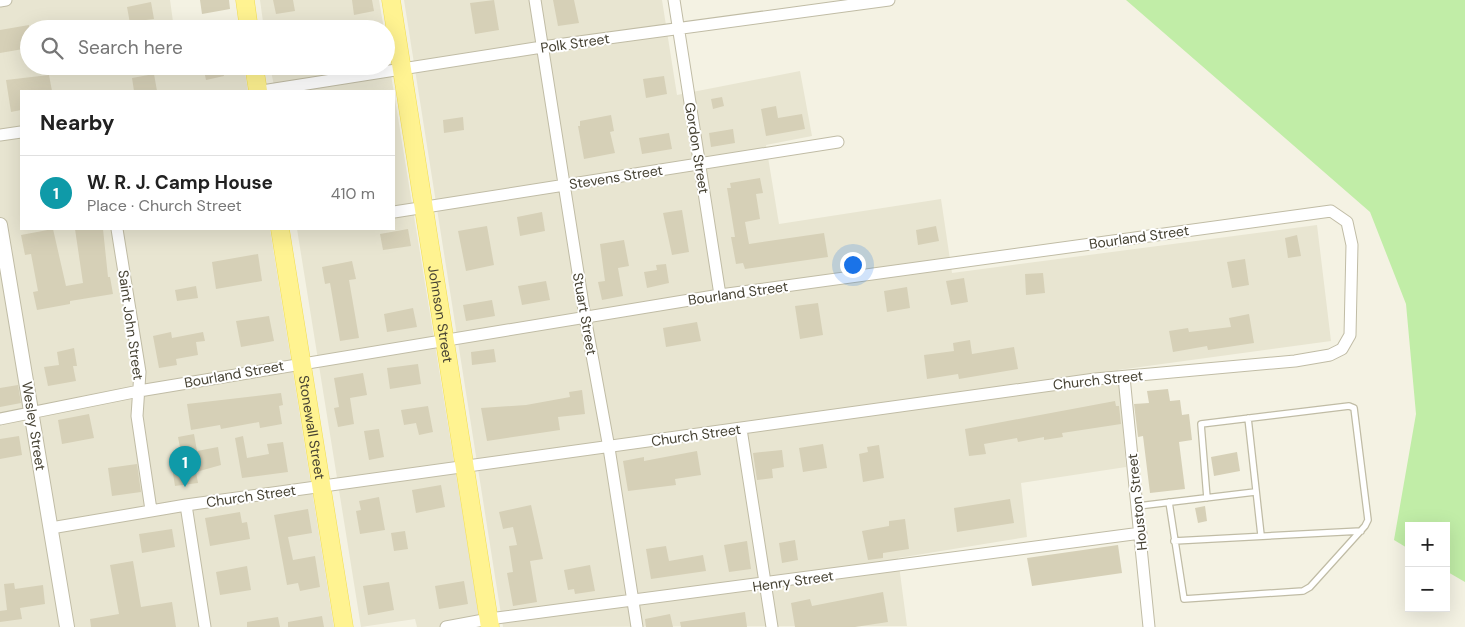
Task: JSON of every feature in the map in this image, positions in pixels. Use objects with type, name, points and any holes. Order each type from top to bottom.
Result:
[{"type":"main road","points":[[244,0],[247,20]]},
{"type":"main road","name":"Johnson Street","points":[[391,0],[394,20]]},
{"type":"main road","name":"Johnson Street","points":[[395,25],[490,623]]},
{"type":"main road","points":[[255,75],[258,90]]},
{"type":"main road","name":"Stonewall Street","points":[[283,230],[301,363],[344,627]]},
{"type":"street","points":[[0,1],[6,0]]},
{"type":"street","name":"Stuart Street","points":[[535,0],[585,316],[610,448],[637,627]]},
{"type":"street","name":"Gordon Street","points":[[674,0],[720,295]]},
{"type":"street","name":"Polk Street","points":[[395,70],[542,47],[679,29],[807,5],[889,0]]},
{"type":"street","name":"Polk Street","points":[[268,90],[364,75]]},
{"type":"street","points":[[0,135],[20,132]]},
{"type":"street","name":"Stevens Street","points":[[395,212],[838,142]]},
{"type":"street","name":"Bourland Street","points":[[0,420],[139,391],[585,316],[720,295],[1331,212],[1347,222],[1352,245],[1350,335],[1342,349]]},
{"type":"street","name":"Wesley Street","points":[[0,225],[67,627]]},
{"type":"street","name":"Saint John Street","points":[[117,230],[140,372],[139,391],[136,399],[137,416],[151,510]]},
{"type":"street","name":"Church Street","points":[[51,528],[186,505],[610,448],[1095,379],[1295,360],[1330,355],[1342,349]]},
{"type":"street","name":"Houston Street","points":[[1124,377],[1149,627]]},
{"type":"street","points":[[741,429],[772,627]]},
{"type":"street","points":[[186,505],[205,627]]},
{"type":"street","name":"Henry Street","points":[[446,627],[490,623],[1141,533]]},
{"type":"lane","points":[[1169,502],[1182,595],[1188,599],[1303,591],[1310,586],[1361,531],[1368,520],[1354,408],[1349,406],[1201,424],[1208,498]]},
{"type":"lane","points":[[1248,418],[1261,535]]},
{"type":"lane","points":[[1138,506],[1256,492]]},
{"type":"lane","points":[[1174,541],[1361,531]]},
{"type":"shaded area","points":[[0,0],[170,0],[173,20],[20,20],[20,75],[245,75],[248,90],[20,90],[20,230],[270,230],[334,627],[0,627]]},
{"type":"shaded area","points":[[260,0],[379,0],[382,20],[263,20]]},
{"type":"shaded area","points":[[404,0],[662,0],[677,95],[800,71],[812,136],[766,145],[779,224],[941,199],[952,273],[1317,225],[1331,341],[1118,370],[1126,467],[1021,483],[1027,537],[898,558],[907,626],[503,627]]},
{"type":"shaded area","points":[[272,75],[391,75],[394,90],[275,90]]},
{"type":"shaded area","points":[[395,99],[481,627],[417,627],[415,619],[361,627],[297,230],[395,230]]},
{"type":"green space","points":[[1126,0],[1465,0],[1465,582],[1450,573],[1450,522],[1405,522],[1405,547],[1394,540],[1416,414],[1406,304],[1370,212]]},
{"type":"building","points":[[200,0],[229,0],[230,9],[202,14]]},
{"type":"building","points":[[273,0],[293,0],[295,11],[276,14]]},
{"type":"building","points":[[352,0],[372,0],[374,11],[354,15]]},
{"type":"building","points":[[494,0],[499,30],[475,34],[470,3]]},
{"type":"building","points":[[553,0],[574,0],[579,23],[558,26]]},
{"type":"building","points":[[151,2],[154,19],[129,20],[127,7]]},
{"type":"building","points":[[20,27],[20,50],[0,53],[0,30]]},
{"type":"building","points":[[49,75],[52,90],[20,90],[20,110],[11,112],[6,80]]},
{"type":"building","points":[[154,75],[157,90],[134,90],[132,78]]},
{"type":"building","points":[[205,75],[224,75],[224,76],[206,80]]},
{"type":"building","points":[[664,76],[667,94],[646,98],[643,79]]},
{"type":"building","points":[[722,97],[724,106],[713,109],[711,99]]},
{"type":"building","points":[[776,106],[778,118],[802,114],[805,129],[766,136],[761,109]]},
{"type":"building","points":[[611,115],[614,131],[610,132],[615,153],[584,159],[578,126],[580,126],[580,121]]},
{"type":"building","points":[[463,117],[464,130],[444,133],[443,120]]},
{"type":"building","points":[[733,129],[735,143],[711,147],[709,133]]},
{"type":"building","points":[[669,133],[672,149],[642,154],[639,138]]},
{"type":"building","points":[[760,178],[763,193],[756,194],[760,219],[745,222],[749,244],[824,233],[828,257],[745,269],[743,263],[736,264],[731,237],[735,237],[727,188],[731,188],[730,183]]},
{"type":"building","points":[[682,210],[689,252],[672,255],[663,213]]},
{"type":"building","points":[[542,212],[545,231],[520,236],[517,217]]},
{"type":"building","points":[[487,226],[494,265],[466,271],[458,231]]},
{"type":"building","points":[[936,226],[939,241],[918,245],[916,230]]},
{"type":"building","points":[[408,229],[411,246],[383,250],[380,234]]},
{"type":"building","points":[[53,230],[66,286],[83,283],[75,230],[103,230],[108,277],[110,277],[113,294],[70,301],[70,304],[37,310],[33,292],[38,291],[31,254],[25,255],[21,235]]},
{"type":"building","points":[[1297,235],[1301,256],[1288,258],[1285,238]]},
{"type":"building","points":[[624,240],[629,266],[618,268],[623,296],[602,300],[598,282],[605,281],[600,244]]},
{"type":"building","points":[[258,254],[262,281],[216,289],[212,262]]},
{"type":"building","points":[[1245,259],[1249,285],[1232,288],[1227,262]]},
{"type":"building","points":[[352,261],[356,279],[349,280],[359,338],[340,341],[330,283],[325,284],[322,267]]},
{"type":"building","points":[[666,264],[669,283],[647,288],[644,272],[657,270],[656,265]]},
{"type":"building","points":[[1043,273],[1045,293],[1026,295],[1025,274]]},
{"type":"building","points":[[964,278],[968,302],[951,305],[946,281]]},
{"type":"building","points":[[546,281],[550,300],[522,305],[518,286]]},
{"type":"building","points":[[196,286],[198,298],[177,301],[175,290]]},
{"type":"building","points":[[907,287],[910,308],[887,312],[884,291]]},
{"type":"building","points":[[492,300],[495,316],[466,321],[463,305]]},
{"type":"building","points":[[818,303],[823,335],[800,339],[795,306]]},
{"type":"building","points":[[413,308],[417,327],[387,332],[384,314]]},
{"type":"building","points":[[1249,314],[1254,343],[1208,350],[1207,346],[1173,352],[1169,331],[1188,328],[1189,332],[1231,327],[1229,318]]},
{"type":"building","points":[[269,316],[274,341],[241,347],[236,321]]},
{"type":"building","points":[[697,322],[701,341],[666,347],[663,328]]},
{"type":"building","points":[[171,332],[172,338],[203,332],[205,341],[196,342],[198,355],[176,359],[177,365],[159,368],[153,336]]},
{"type":"building","points":[[970,340],[972,354],[1014,347],[1018,369],[959,379],[958,374],[927,379],[924,355],[954,351],[953,343]]},
{"type":"building","points":[[74,348],[77,366],[73,366],[76,381],[48,386],[44,367],[59,365],[57,352]]},
{"type":"building","points":[[494,349],[496,362],[472,365],[471,352]]},
{"type":"building","points":[[418,364],[421,384],[390,389],[387,368]]},
{"type":"building","points":[[363,373],[367,395],[350,398],[354,424],[338,427],[334,408],[339,407],[334,378]]},
{"type":"building","points":[[18,385],[21,403],[0,407],[0,388]]},
{"type":"building","points":[[1168,389],[1170,401],[1180,400],[1182,415],[1189,414],[1192,440],[1179,442],[1185,489],[1150,493],[1143,436],[1138,437],[1134,404],[1149,403],[1147,391]]},
{"type":"building","points":[[582,390],[585,414],[558,417],[560,430],[487,441],[481,408],[526,405],[570,397],[569,392]]},
{"type":"building","points":[[281,393],[283,405],[279,406],[282,424],[260,428],[259,422],[221,429],[220,425],[191,430],[187,404]]},
{"type":"building","points":[[1115,401],[1116,406],[1119,406],[1121,424],[1062,433],[1063,437],[1044,440],[1044,437],[1018,442],[1017,438],[984,444],[986,454],[969,456],[965,429]]},
{"type":"building","points":[[428,406],[433,432],[419,435],[416,423],[404,425],[401,410]]},
{"type":"building","points":[[89,414],[94,438],[62,444],[58,420]]},
{"type":"building","points":[[379,429],[384,457],[369,460],[364,431]]},
{"type":"building","points":[[194,434],[197,451],[218,447],[221,465],[196,472],[198,483],[175,486],[170,454],[181,453],[178,437]]},
{"type":"building","points":[[19,436],[22,455],[0,459],[0,439]]},
{"type":"building","points":[[243,436],[247,458],[269,454],[267,444],[283,442],[288,472],[242,478],[235,438]]},
{"type":"building","points":[[823,444],[827,468],[803,472],[799,448]]},
{"type":"building","points":[[879,445],[884,478],[863,482],[859,454],[868,452],[867,447]]},
{"type":"building","points":[[782,450],[784,467],[772,469],[773,478],[757,480],[753,453]]},
{"type":"building","points":[[697,451],[701,475],[675,479],[676,485],[628,491],[623,461],[644,457],[644,461]]},
{"type":"building","points":[[1237,452],[1240,471],[1214,476],[1211,457]]},
{"type":"building","points":[[137,464],[141,492],[112,496],[108,468]]},
{"type":"building","points":[[441,485],[445,507],[416,513],[412,490]]},
{"type":"building","points":[[379,497],[385,530],[360,534],[356,511],[361,510],[359,501]]},
{"type":"building","points":[[1010,499],[1014,523],[957,532],[954,508]]},
{"type":"building","points":[[531,505],[543,559],[530,561],[537,602],[513,606],[507,573],[513,572],[509,546],[517,545],[513,527],[503,529],[499,512]]},
{"type":"building","points":[[1205,506],[1207,521],[1198,523],[1195,508]]},
{"type":"building","points":[[308,509],[312,533],[288,537],[293,560],[315,556],[320,587],[300,591],[298,583],[287,585],[274,515]]},
{"type":"building","points":[[240,512],[242,523],[247,522],[250,539],[210,546],[205,518]]},
{"type":"building","points":[[905,519],[909,549],[883,553],[883,558],[868,560],[862,531],[889,526],[889,521]]},
{"type":"building","points":[[172,529],[175,547],[142,553],[139,534]]},
{"type":"building","points":[[405,531],[408,549],[394,551],[391,533]]},
{"type":"building","points":[[795,540],[798,560],[782,563],[779,543]]},
{"type":"building","points":[[747,541],[751,569],[729,572],[724,545]]},
{"type":"building","points":[[1118,545],[1122,573],[1032,586],[1027,558]]},
{"type":"building","points":[[666,546],[669,561],[703,555],[706,571],[651,579],[646,549]]},
{"type":"building","points":[[133,561],[141,607],[172,602],[176,627],[91,627],[90,619],[119,614],[110,565]]},
{"type":"building","points":[[590,565],[595,591],[575,594],[574,589],[568,590],[564,570]]},
{"type":"building","points":[[247,566],[251,590],[220,595],[216,572]]},
{"type":"building","points":[[464,581],[468,604],[439,609],[435,586]]},
{"type":"building","points":[[389,582],[394,610],[368,615],[363,586]]},
{"type":"building","points":[[14,583],[15,589],[43,585],[45,604],[20,608],[22,619],[0,622],[0,611],[7,610],[4,584]]},
{"type":"building","points":[[883,592],[888,622],[855,627],[795,627],[791,603],[810,599],[812,606]]},
{"type":"building","points":[[745,612],[747,627],[681,627],[680,622]]},
{"type":"building","points":[[670,614],[673,627],[646,627],[645,619]]},
{"type":"building","points":[[322,616],[324,627],[288,627],[288,622]]},
{"type":"building","points":[[278,617],[280,627],[247,627],[247,622]]},
{"type":"place","name":"W. R. J. Camp House","points":[[185,487]]}]
